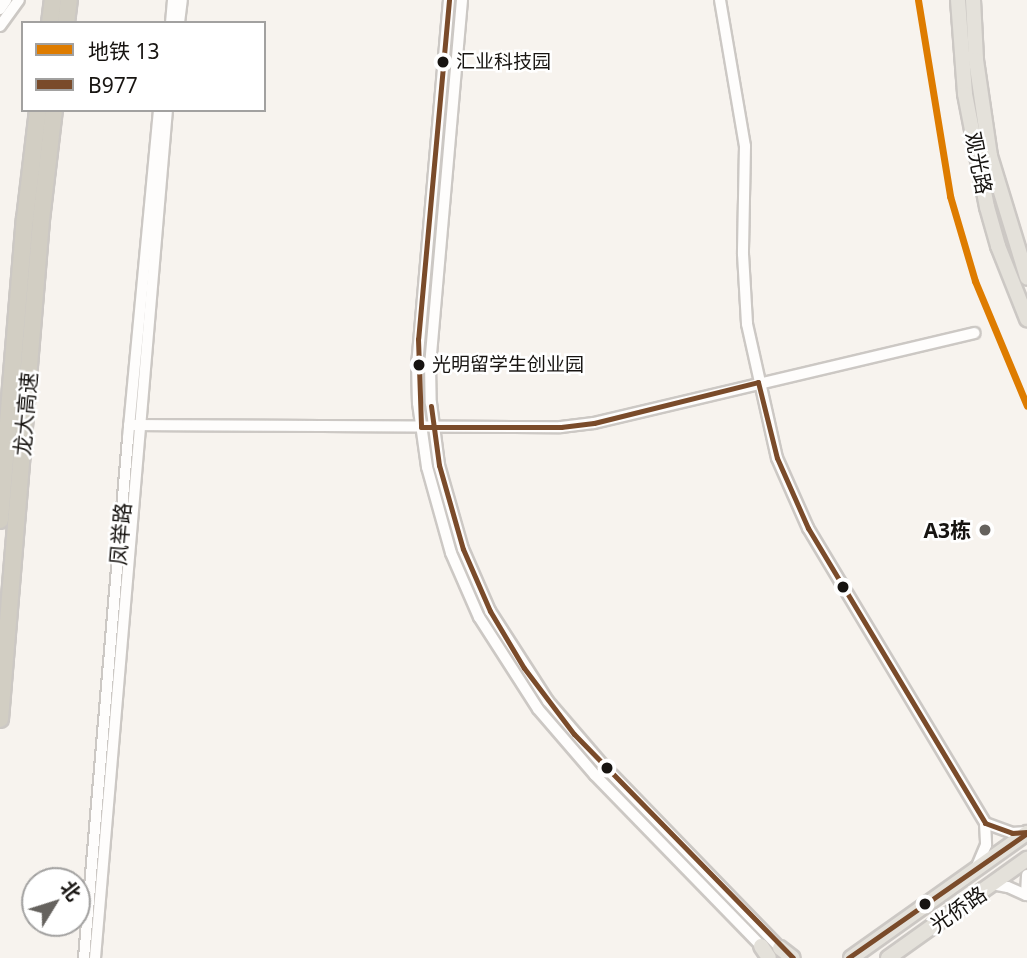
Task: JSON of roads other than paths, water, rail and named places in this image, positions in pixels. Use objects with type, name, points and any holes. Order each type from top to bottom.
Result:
[{"type":"highway","points":[[50,21],[53,0]]},
{"type":"highway","points":[[66,21],[69,0]]},
{"type":"highway","name":"龙大高速","points":[[0,520],[25,219],[38,112]]},
{"type":"highway","name":"龙大高速","points":[[0,719],[41,220],[54,112]]},
{"type":"main road","name":"观光路","points":[[958,0],[965,94],[987,206],[998,246],[1027,319]]},
{"type":"main road","name":"观光路","points":[[973,0],[977,73],[990,156],[1027,277]]},
{"type":"main road","name":"光侨路","points":[[851,957],[1027,833]]},
{"type":"main road","name":"光侨路","points":[[888,958],[1027,859]]},
{"type":"street","points":[[0,9],[6,0]]},
{"type":"street","points":[[0,26],[19,0]]},
{"type":"street","points":[[170,21],[173,0]]},
{"type":"street","points":[[179,21],[182,0]]},
{"type":"street","points":[[449,0],[418,339],[421,427],[427,467],[451,553],[479,617],[514,675],[565,742],[777,954]]},
{"type":"street","points":[[461,0],[430,340],[433,427],[443,483],[463,549],[490,611],[524,668],[574,734],[777,954]]},
{"type":"street","points":[[720,0],[745,146],[744,290],[758,382],[777,458],[808,528],[985,823],[986,845],[975,869]]},
{"type":"street","name":"凤举路","points":[[95,958],[159,112]]},
{"type":"street","name":"凤举路","points":[[85,958],[134,426],[167,112]]},
{"type":"street","points":[[134,426],[561,427],[594,424],[758,382],[975,333]]},
{"type":"street","points":[[985,823],[1012,833],[1027,833]]},
{"type":"street","points":[[992,884],[1008,887],[1027,896],[1027,875]]},
{"type":"metro line","name":"13","points":[[918,0],[950,196],[975,281],[1027,406]]},
{"type":"place","name":"汇业科技园","points":[[443,62]]},
{"type":"place","name":"光明留学生创业园","points":[[419,365]]},
{"type":"place","name":"A3栋","points":[[985,530]]}]
